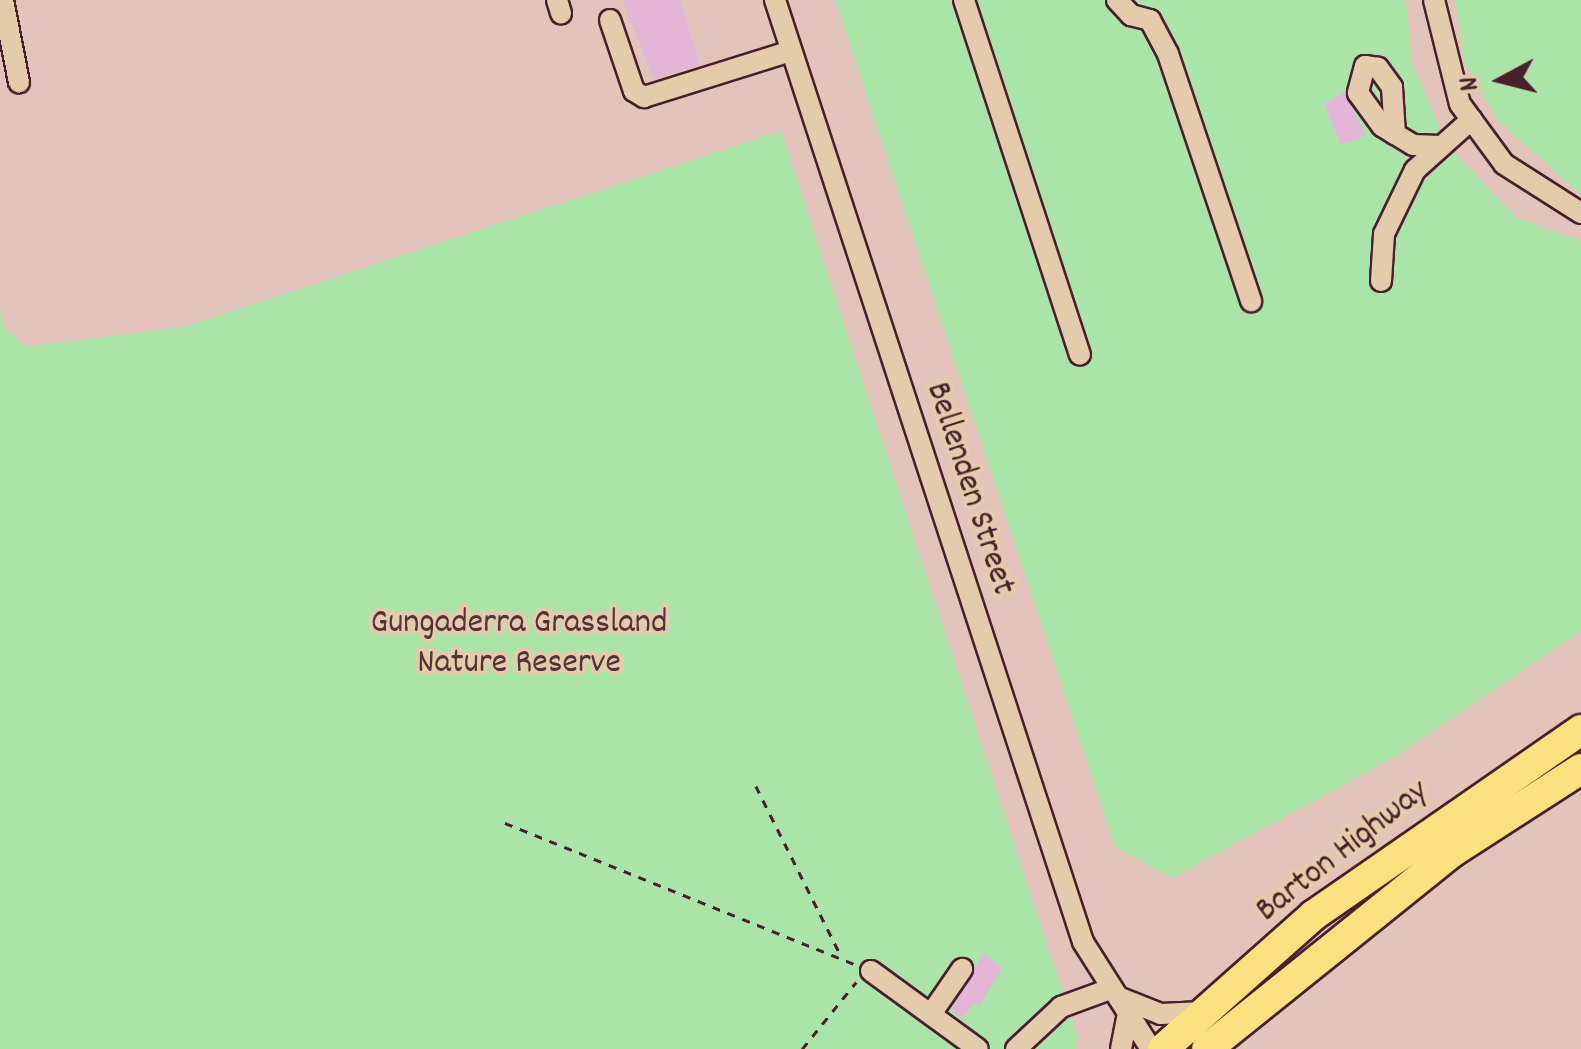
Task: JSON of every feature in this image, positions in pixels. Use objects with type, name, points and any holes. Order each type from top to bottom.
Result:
[{"type":"highway","name":"Barton Highway","points":[[1214,1030],[1314,915],[1581,730]]},
{"type":"highway","name":"Barton Highway","points":[[1162,1049],[1214,1030],[1452,852],[1581,769]]},
{"type":"highway","points":[[1192,1049],[1214,1030]]},
{"type":"street","points":[[2,0],[19,82]]},
{"type":"street","name":"Bellenden Street","points":[[775,0],[1083,942],[1126,1018],[1151,1049]]},
{"type":"street","points":[[964,0],[1080,355]]},
{"type":"street","points":[[1117,0],[1132,15],[1150,20],[1168,54],[1251,301]]},
{"type":"street","points":[[1434,0],[1446,66],[1472,119],[1504,164],[1581,212]]},
{"type":"street","points":[[610,20],[634,91],[644,98],[791,51]]},
{"type":"street","points":[[1381,281],[1378,259],[1398,200],[1440,146],[1472,119]]},
{"type":"street","points":[[1395,134],[1413,145],[1440,146]]},
{"type":"street","points":[[931,1014],[962,968]]},
{"type":"street","points":[[872,972],[978,1049]]},
{"type":"street","points":[[1016,1049],[1062,1006],[1114,993],[1214,1030]]},
{"type":"street","name":"Bellenden Street","points":[[1114,993],[1162,1049]]},
{"type":"street","points":[[1121,1049],[1126,1018]]},
{"type":"path","points":[[756,786],[842,960]]},
{"type":"path","points":[[505,823],[867,970],[802,1049]]},
{"type":"green space","points":[[835,0],[1406,0],[1412,63],[1447,145],[1517,218],[1581,241],[1581,631],[1398,755],[1172,878],[1115,847]]},
{"type":"green space","points":[[1455,0],[1581,0],[1581,195],[1497,120],[1464,61]]},
{"type":"green space","name":"Gungaderra Grassland Nature Reserve","points":[[781,131],[1078,1039],[1075,1049],[0,1049],[0,308],[3,326],[26,347],[184,327]]},
{"type":"building","points":[[622,0],[680,0],[700,65],[654,79]]},
{"type":"building","points":[[1344,92],[1366,135],[1341,145],[1324,104]]},
{"type":"building","points":[[983,953],[1002,968],[979,1006],[975,1002],[962,1019],[951,1010]]}]
